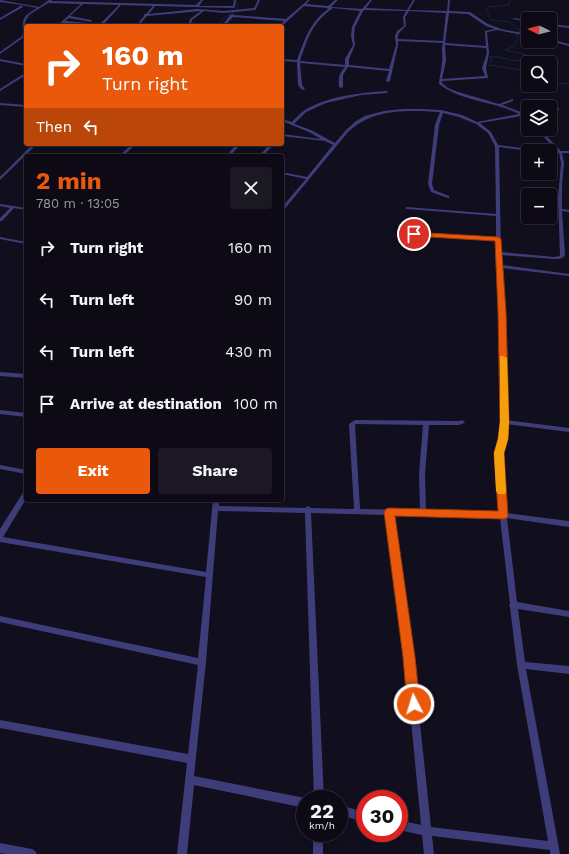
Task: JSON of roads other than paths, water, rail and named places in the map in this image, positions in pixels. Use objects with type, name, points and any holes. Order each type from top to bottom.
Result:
[{"type":"street","points":[[24,24],[26,17],[38,7],[51,0]]},
{"type":"street","points":[[91,4],[96,0]]},
{"type":"street","points":[[142,5],[146,0]]},
{"type":"street","points":[[197,6],[202,0]]},
{"type":"street","points":[[48,2],[234,7],[234,0]]},
{"type":"street","points":[[145,15],[204,10],[224,12],[255,10],[260,0]]},
{"type":"street","points":[[282,24],[309,0]]},
{"type":"street","points":[[303,90],[300,85],[298,61],[309,32],[323,14],[337,0]]},
{"type":"street","points":[[341,87],[340,82],[342,71],[347,66],[347,59],[354,45],[351,38],[354,25],[371,0]]},
{"type":"street","points":[[388,81],[397,34],[404,26],[404,17],[409,11],[414,0]]},
{"type":"street","points":[[449,0],[444,43],[444,61],[440,83],[446,89],[521,112]]},
{"type":"street","points":[[0,2],[38,7]]},
{"type":"street","points":[[166,6],[170,2]]},
{"type":"street","points":[[61,24],[82,4]]},
{"type":"street","points":[[100,24],[120,5]]},
{"type":"street","points":[[303,5],[363,10],[469,13],[487,25],[500,30],[521,34]]},
{"type":"street","points":[[0,19],[22,6]]},
{"type":"street","points":[[138,24],[154,6]]},
{"type":"street","points":[[190,24],[191,20],[204,10]]},
{"type":"street","points":[[225,24],[231,16],[240,10]]},
{"type":"street","points":[[231,16],[287,20]]},
{"type":"street","points":[[69,17],[89,20],[97,24]]},
{"type":"street","points":[[514,19],[521,20]]},
{"type":"street","points":[[64,22],[87,24]]},
{"type":"street","points":[[557,26],[569,27]]},
{"type":"street","points":[[440,80],[487,77],[484,68],[485,60],[488,57],[486,31],[500,30]]},
{"type":"street","points":[[0,53],[24,36]]},
{"type":"street","points":[[397,40],[487,47]]},
{"type":"street","points":[[557,41],[569,44]]},
{"type":"street","points":[[0,60],[24,65]]},
{"type":"street","points":[[284,60],[391,70]]},
{"type":"street","points":[[0,90],[24,75]]},
{"type":"street","points":[[292,124],[305,111],[325,102],[361,94],[386,92]]},
{"type":"street","points":[[499,105],[512,100]]},
{"type":"street","points":[[0,104],[24,106]]},
{"type":"street","points":[[284,208],[355,123],[375,114],[404,109],[442,112],[463,117],[476,123],[495,138],[497,146],[498,239],[504,422],[503,439],[499,453],[503,516],[521,665],[555,850],[408,827]]},
{"type":"street","points":[[442,112],[437,125],[430,184],[432,191],[448,197]]},
{"type":"street","points":[[476,123],[521,115]]},
{"type":"street","points":[[284,121],[310,131],[335,145]]},
{"type":"street","points":[[284,135],[327,141]]},
{"type":"street","points":[[499,252],[558,258],[563,255],[561,238],[560,190],[563,166],[560,152],[545,136]]},
{"type":"street","points":[[26,154],[34,146]]},
{"type":"street","points":[[123,154],[132,146]]},
{"type":"street","points":[[230,154],[237,146]]},
{"type":"street","points":[[264,154],[270,146]]},
{"type":"street","points":[[497,146],[521,149]]},
{"type":"street","points":[[560,152],[569,152]]},
{"type":"street","points":[[0,179],[24,156]]},
{"type":"street","points":[[284,173],[308,178]]},
{"type":"street","points":[[0,205],[24,209]]},
{"type":"street","points":[[0,220],[13,207]]},
{"type":"street","points":[[407,208],[498,215]]},
{"type":"street","points":[[560,210],[569,211]]},
{"type":"street","points":[[414,234],[498,239]]},
{"type":"street","points":[[0,238],[24,243]]},
{"type":"street","points":[[561,238],[569,239]]},
{"type":"street","points":[[500,266],[569,275]]},
{"type":"street","points":[[0,374],[24,376]]},
{"type":"street","points":[[0,412],[24,415]]},
{"type":"street","points":[[357,511],[352,424],[355,422],[462,422]]},
{"type":"street","points":[[504,422],[569,430]]},
{"type":"street","points":[[423,513],[422,474],[426,423]]},
{"type":"street","points":[[0,468],[24,472]]},
{"type":"street","points":[[0,535],[24,496]]},
{"type":"street","points":[[182,854],[202,662],[216,504],[503,516],[569,524]]},
{"type":"street","points":[[308,509],[318,790]]},
{"type":"street","points":[[389,512],[409,657],[429,854]]},
{"type":"street","points":[[0,539],[209,575]]},
{"type":"street","points":[[513,605],[569,614]]},
{"type":"street","points":[[0,619],[202,662]]},
{"type":"street","points":[[521,665],[569,670]]},
{"type":"street","points":[[0,724],[191,760]]},
{"type":"street","points":[[190,780],[296,801]]},
{"type":"street","points":[[318,842],[318,854]]},
{"type":"street","points":[[0,848],[32,854]]},
{"type":"waterway","points":[[219,24],[223,18],[237,11],[238,4],[236,3],[236,0]]},
{"type":"waterway","points":[[512,0],[510,0],[509,5],[488,7],[486,10],[491,20],[509,22],[520,30],[516,35],[519,37],[515,45],[505,50],[528,56]]},
{"type":"waterway","points":[[521,60],[515,61],[498,57],[489,57],[492,61],[489,65],[521,70]]},
{"type":"waterway","points":[[557,83],[569,83]]}]
